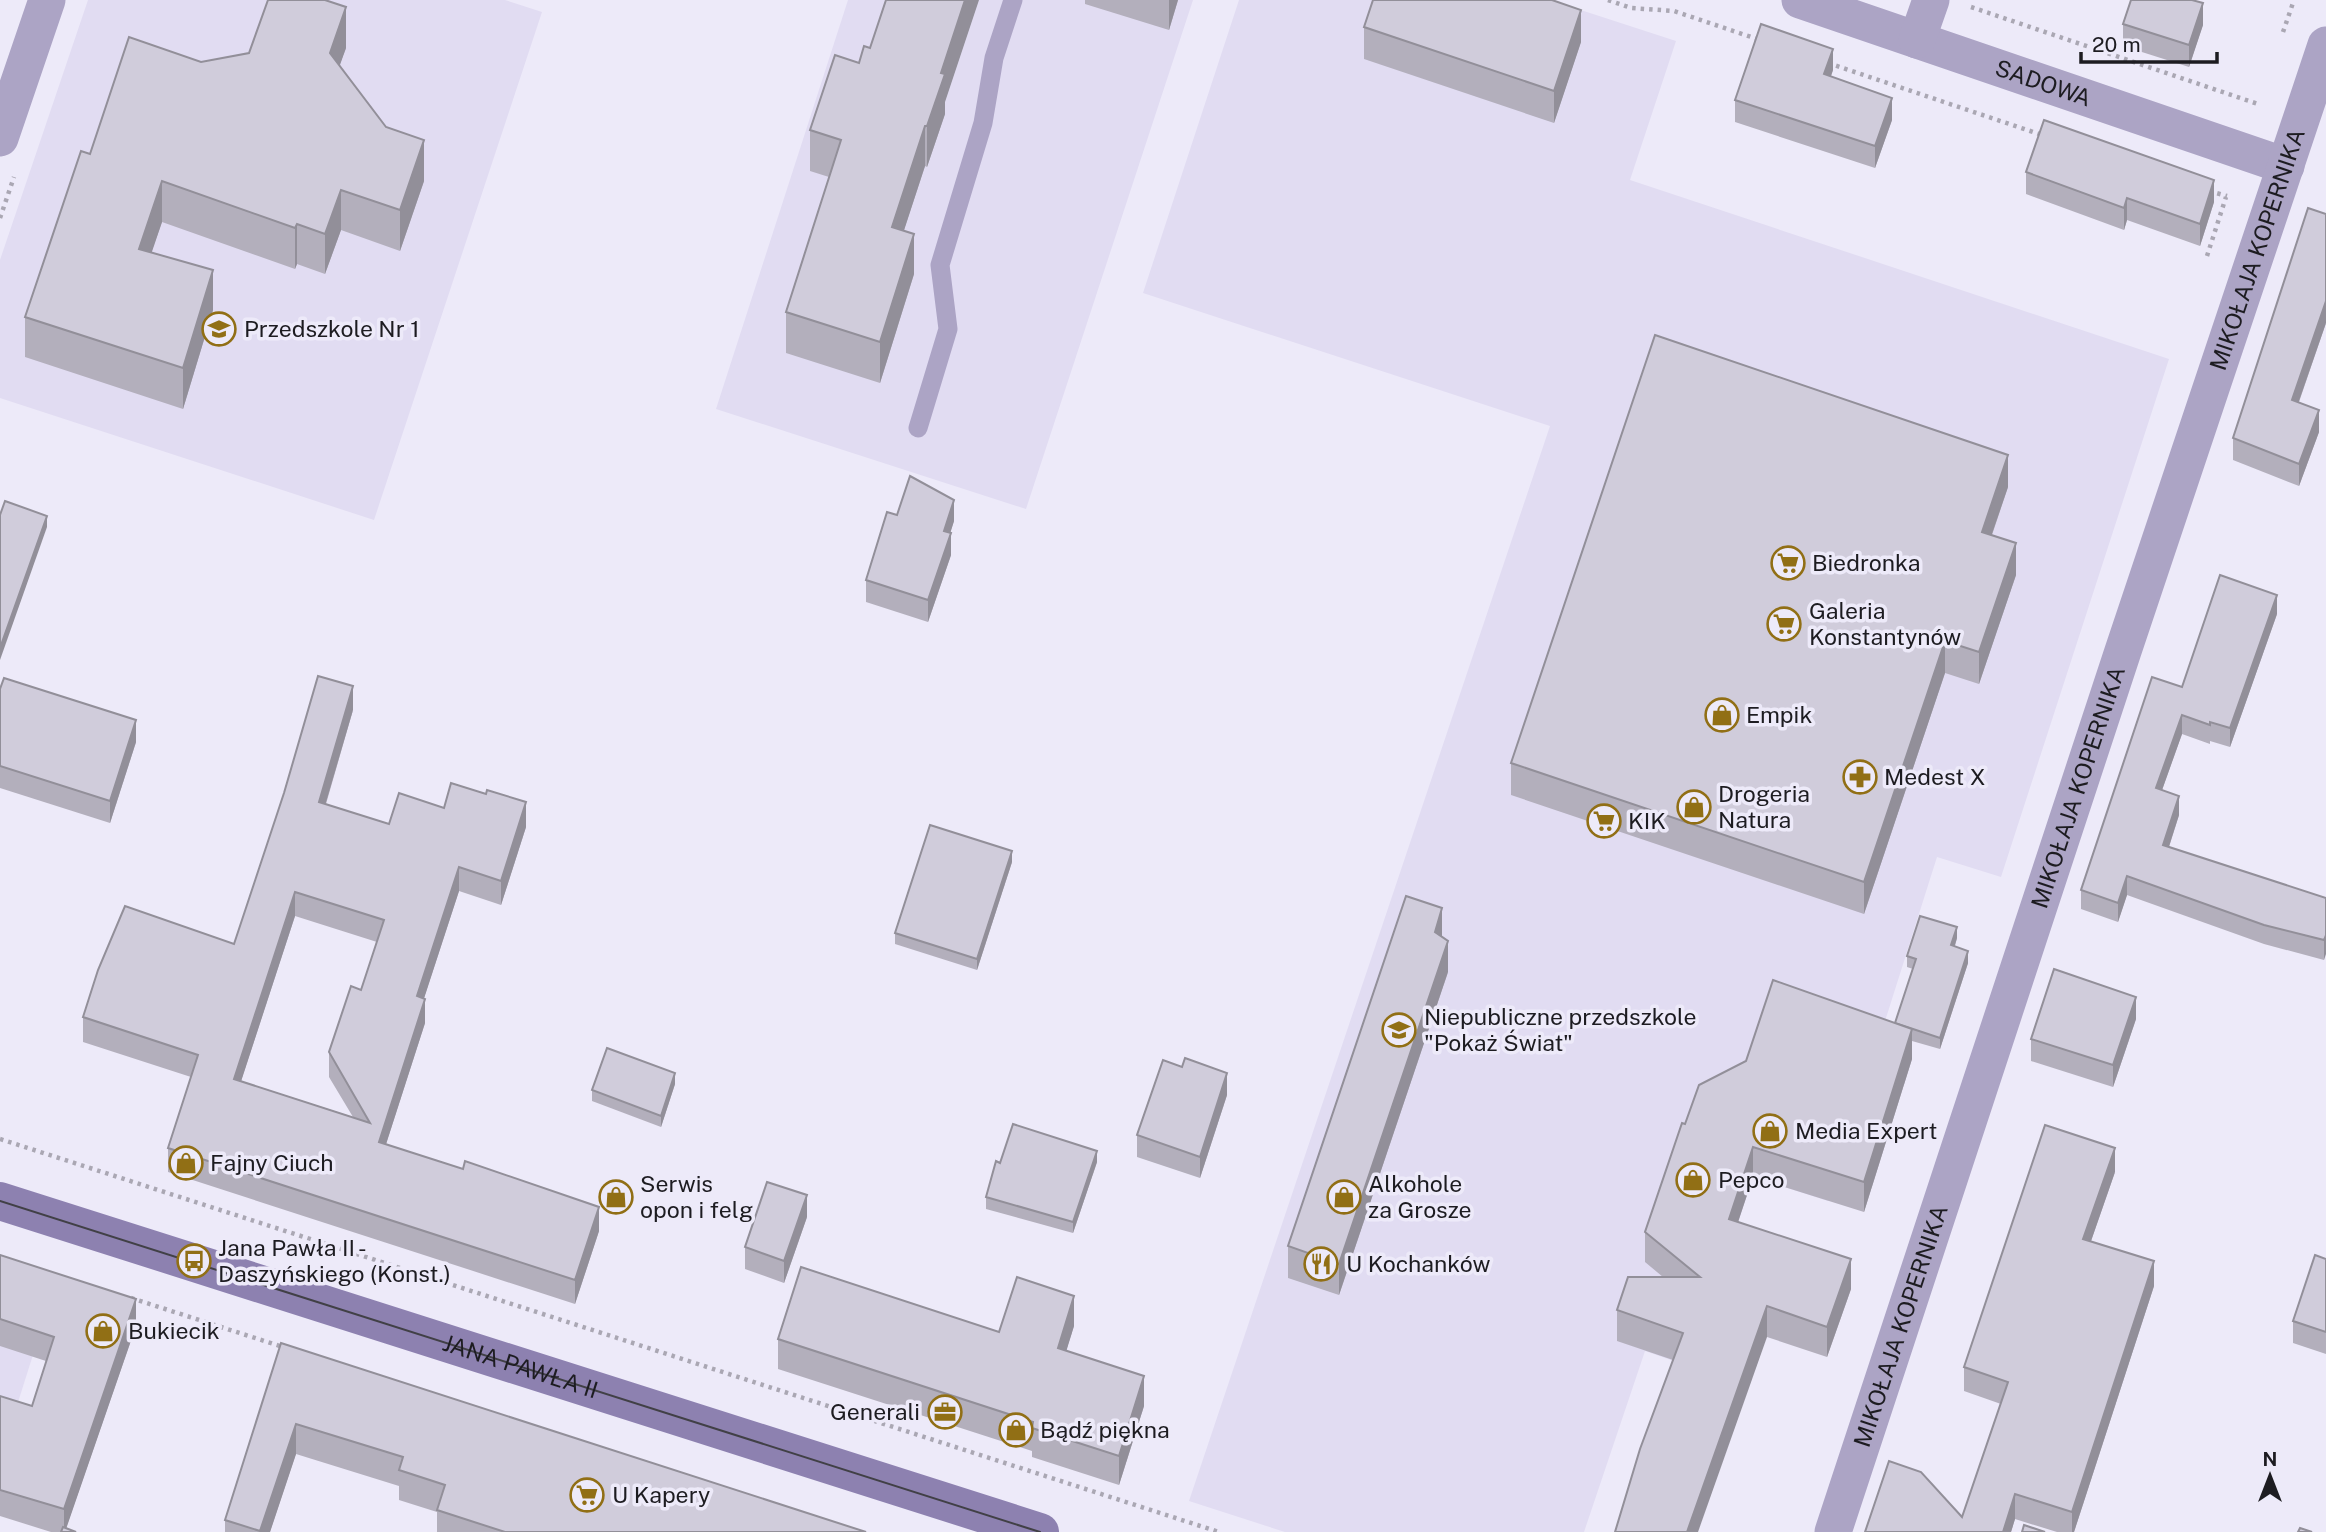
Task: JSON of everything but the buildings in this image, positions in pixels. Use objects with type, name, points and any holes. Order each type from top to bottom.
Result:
[{"type":"main road","name":"JANA PAWŁA II","points":[[0,1201],[1040,1532]]},
{"type":"street","points":[[0,138],[47,0]]},
{"type":"street","name":"SADOWA","points":[[1800,0],[2286,166]]},
{"type":"street","points":[[1917,40],[1947,2]]},
{"type":"street","name":"MIKOŁAJA KOPERNIKA","points":[[1833,1532],[2326,45]]},
{"type":"lane","points":[[918,428],[948,329],[940,265],[983,123],[993,58],[1013,0]]},
{"type":"path","points":[[1608,0],[1631,8],[1674,11],[1766,42]]},
{"type":"path","points":[[1947,2],[2258,104]]},
{"type":"path","points":[[1818,60],[2055,140]]},
{"type":"path","points":[[2200,188],[2227,197],[2242,150]]},
{"type":"path","points":[[0,1139],[1219,1532]]},
{"type":"path","points":[[119,1295],[291,1350]]},
{"type":"shaded area","name":"Przedszkole Nr 1","points":[[88,0],[505,0],[542,12],[374,520],[0,398],[0,260]]},
{"type":"shaded area","points":[[848,0],[1193,0],[1026,509],[716,409]]},
{"type":"shaded area","name":"Galeria Konstantynów","points":[[1239,0],[1550,0],[1676,41],[1630,180],[2169,359],[2001,877],[1937,857],[1828,1201],[1753,1177],[1691,1367],[1645,1351],[1584,1532],[1285,1532],[1189,1501],[1550,426],[1143,293]]},
{"type":"shaded area","points":[[0,1281],[51,1298],[0,1459]]},
{"type":"tram line","points":[[0,1201],[1040,1532]]},
{"type":"place","name":"Przedszkole Nr 1","points":[[219,329]]},
{"type":"place","name":"Biedronka","points":[[1788,563]]},
{"type":"place","name":"Galeria Konstantynów","points":[[1784,624]]},
{"type":"place","name":"Empik","points":[[1722,715]]},
{"type":"place","name":"Medest X","points":[[1860,777]]},
{"type":"place","name":"Drogeria Natura","points":[[1694,807]]},
{"type":"place","name":"KIK","points":[[1604,821]]},
{"type":"place","name":"Niepubliczne przedszkole \"Pokaż Świat\"","points":[[1399,1030]]},
{"type":"place","name":"Media Expert","points":[[1770,1131]]},
{"type":"place","name":"Fajny Ciuch","points":[[186,1163]]},
{"type":"place","name":"Pepco","points":[[1693,1180]]},
{"type":"place","name":"Serwis opon i felg","points":[[616,1197]]},
{"type":"place","name":"Alkohole za Grosze","points":[[1344,1197]]},
{"type":"place","name":"Jana Pawła II - Daszyńskiego (Konst.)","points":[[194,1261]]},
{"type":"place","name":"U Kochanków","points":[[1321,1264]]},
{"type":"place","name":"Bukiecik","points":[[103,1331]]},
{"type":"place","name":"Generali","points":[[945,1412]]},
{"type":"place","name":"Bądź piękna","points":[[1016,1430]]},
{"type":"place","name":"U Kapery","points":[[587,1495]]}]
